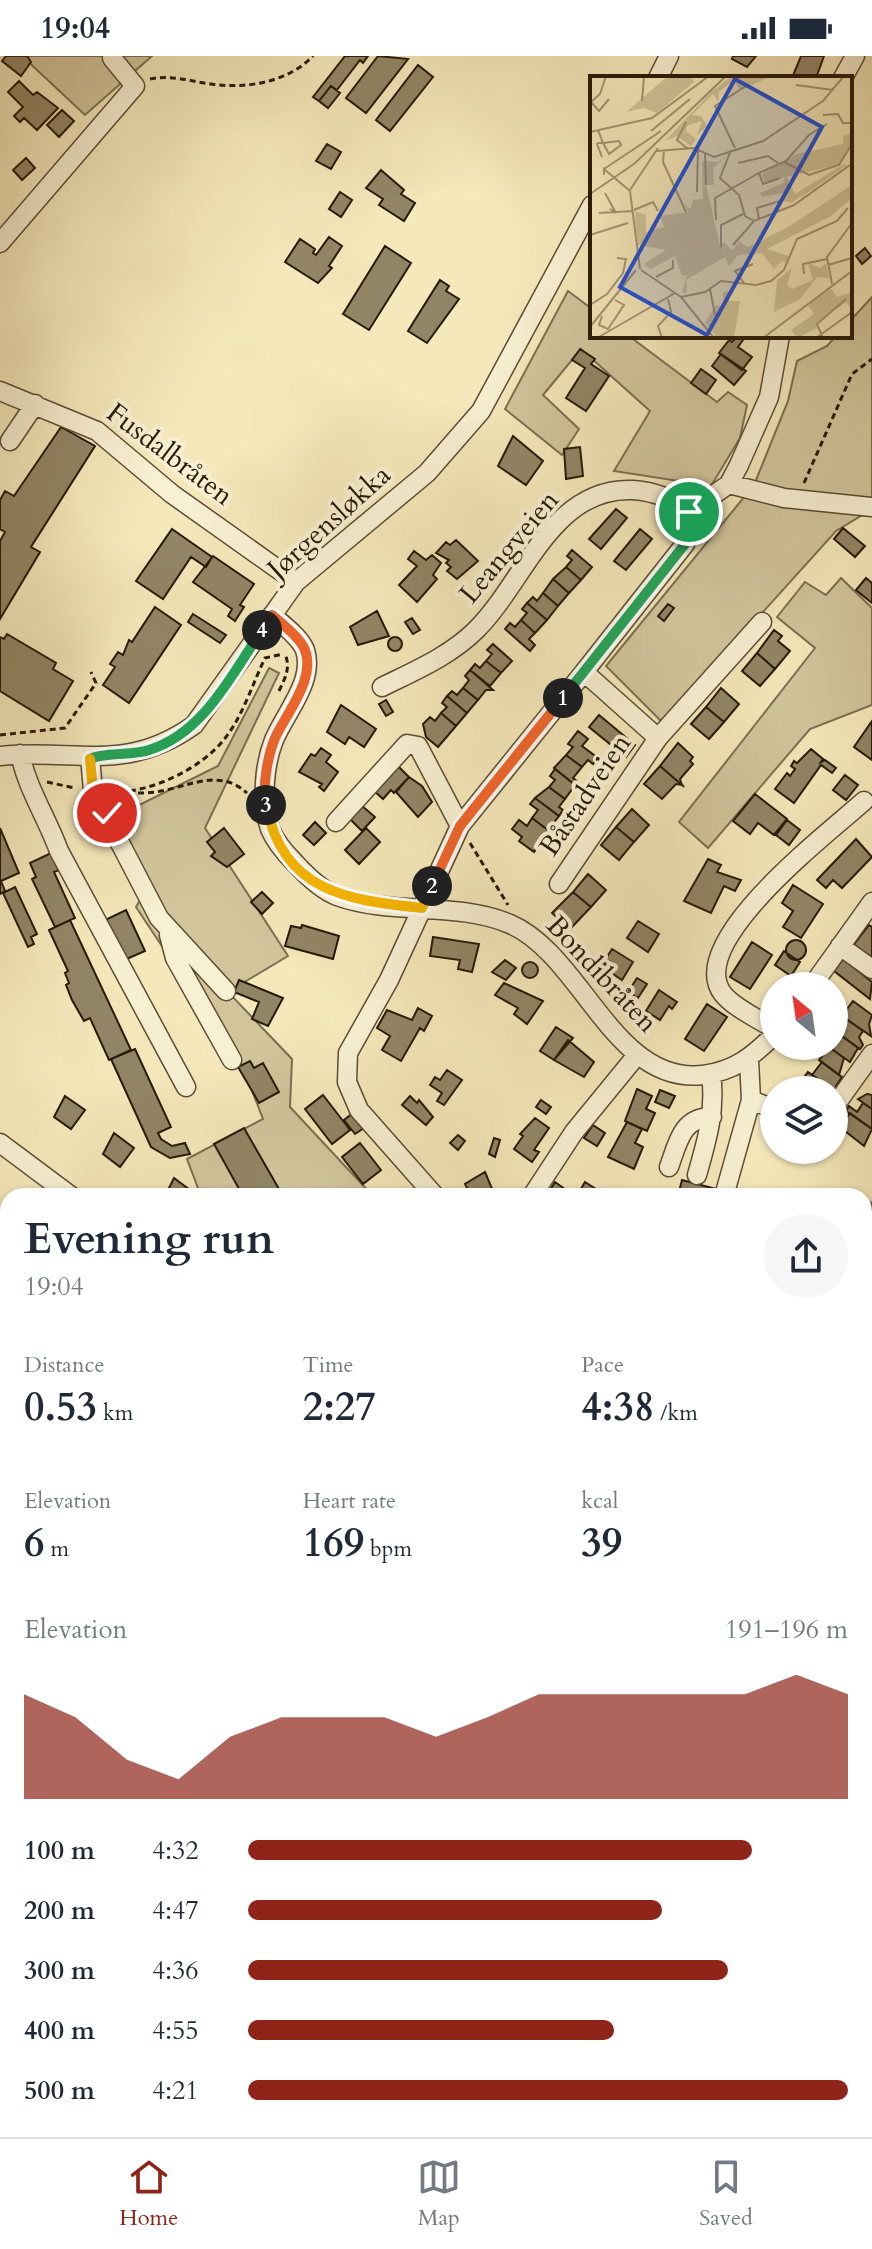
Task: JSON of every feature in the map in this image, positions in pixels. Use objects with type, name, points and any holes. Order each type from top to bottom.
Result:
[{"type":"street","points":[[659,76],[669,56]]},
{"type":"street","points":[[844,76],[855,56]]},
{"type":"street","points":[[0,243],[135,86],[112,58]]},
{"type":"street","name":"Jørgensløkka","points":[[0,756],[129,756],[152,750],[194,725],[296,582],[427,473],[481,411],[590,209]]},
{"type":"street","points":[[428,1188],[359,1110],[347,1082],[348,1053],[389,980],[460,826],[685,544],[691,526],[689,512],[729,484],[769,397],[780,338]]},
{"type":"street","name":"Fusdalbråten","points":[[0,391],[97,431],[172,494],[296,582]]},
{"type":"street","points":[[10,441],[35,404]]},
{"type":"street","points":[[729,484],[797,499],[872,507]]},
{"type":"street","name":"Leangveien","points":[[382,687],[446,654],[472,634],[552,531],[577,505],[598,494],[622,490],[652,492],[670,498],[689,512]]},
{"type":"street","name":"Bondibråten","points":[[272,615],[304,647],[307,674],[273,741],[264,795],[270,829],[285,853],[309,878],[337,896],[484,916],[523,931],[546,950],[637,1055],[657,1067],[686,1077],[711,1074],[749,1060],[760,1048]]},
{"type":"street","name":"Båstadveien","points":[[559,884],[658,738],[762,622]]},
{"type":"street","name":"Båstadveien","points":[[584,672],[658,738]]},
{"type":"street","points":[[336,822],[407,744],[418,746],[460,826]]},
{"type":"street","points":[[20,754],[25,777],[44,812],[59,851],[186,1087]]},
{"type":"street","points":[[90,757],[93,791],[168,931],[175,958],[232,1060]]},
{"type":"street","name":"Bondibråten","points":[[760,1022],[723,995],[716,978],[719,952],[741,916],[864,801]]},
{"type":"street","points":[[822,972],[870,909]]},
{"type":"street","points":[[168,931],[226,991]]},
{"type":"street","points":[[840,946],[872,969]]},
{"type":"street","points":[[848,1087],[872,1054]]},
{"type":"street","points":[[537,1188],[574,1132],[637,1055]]},
{"type":"street","points":[[726,1188],[751,1100],[749,1060]]},
{"type":"street","points":[[697,1175],[712,1117],[711,1074]]},
{"type":"street","points":[[751,1100],[760,1104]]},
{"type":"street","points":[[669,1167],[685,1127],[698,1117],[712,1117]]},
{"type":"street","points":[[0,1143],[60,1188]]},
{"type":"path","points":[[135,86],[151,78],[174,77],[220,85],[274,80],[293,73],[313,56]]},
{"type":"path","points":[[797,499],[852,374],[872,359]]},
{"type":"path","points":[[274,703],[287,675],[289,662],[285,654]]},
{"type":"path","points":[[0,735],[65,728],[96,683],[91,672]]},
{"type":"path","points":[[134,793],[170,792],[217,777],[229,779],[251,794],[250,785]]},
{"type":"path","points":[[460,826],[523,931]]},
{"type":"path","points":[[0,1932],[0,1941]]},
{"type":"shaded area","points":[[22,56],[152,56],[85,115]]},
{"type":"shaded area","points":[[568,291],[590,308],[590,338],[632,338],[717,402],[728,392],[747,405],[740,438],[711,486],[614,471],[650,411],[581,349],[543,395],[579,429],[562,455],[505,409]]},
{"type":"shaded area","points":[[872,297],[872,509],[836,531],[663,723],[606,666],[754,485],[788,401],[797,361],[827,346],[834,338],[852,338],[852,319]]},
{"type":"shaded area","points":[[841,578],[872,608],[872,705],[810,729],[708,848],[679,822],[815,648],[777,617],[805,582],[826,595]]},
{"type":"shaded area","points":[[269,668],[279,673],[205,828],[288,956],[228,992],[292,1059],[290,1107],[366,1188],[198,1188],[187,1159],[263,1119],[244,1070],[136,907],[143,895],[99,825],[218,766]]},
{"type":"building","points":[[6,56],[27,56],[31,62],[21,76],[2,61]]},
{"type":"building","points":[[345,56],[368,56],[363,63],[360,60],[337,90],[331,86],[319,101],[313,97]]},
{"type":"building","points":[[378,56],[408,59],[366,113],[346,98]]},
{"type":"building","points":[[733,56],[756,56],[747,67],[732,59]]},
{"type":"building","points":[[801,56],[824,56],[817,76],[793,76]]},
{"type":"building","points":[[418,65],[433,77],[390,131],[376,120]]},
{"type":"building","points":[[19,81],[33,95],[37,92],[58,108],[37,130],[24,118],[20,122],[14,116],[23,107],[8,92]]},
{"type":"building","points":[[331,86],[340,93],[328,108],[319,101]]},
{"type":"building","points":[[62,110],[74,121],[59,137],[47,125]]},
{"type":"building","points":[[327,144],[341,152],[331,169],[316,161]]},
{"type":"building","points":[[26,158],[35,168],[22,180],[13,170]]},
{"type":"building","points":[[381,170],[404,190],[401,194],[415,203],[404,221],[379,205],[383,199],[366,188]]},
{"type":"building","points":[[340,192],[352,200],[341,217],[329,209]]},
{"type":"building","points":[[329,237],[342,246],[329,266],[332,268],[318,283],[285,262],[300,239],[315,249],[313,253],[316,255]]},
{"type":"building","points":[[385,246],[411,263],[369,330],[343,314]]},
{"type":"building","points":[[865,248],[871,256],[862,264],[856,256]]},
{"type":"building","points":[[440,280],[449,286],[446,291],[459,299],[427,343],[408,331]]},
{"type":"building","points":[[740,338],[743,340],[738,347],[752,357],[742,370],[719,353],[729,340],[732,342]]},
{"type":"building","points":[[580,349],[595,359],[591,364],[609,376],[586,411],[566,398],[585,368],[572,360]]},
{"type":"building","points":[[721,354],[746,371],[734,385],[712,366]]},
{"type":"building","points":[[701,369],[716,380],[706,394],[691,383]]},
{"type":"building","points":[[61,427],[95,446],[31,547],[40,552],[0,619],[0,541],[5,532],[0,529],[0,500],[5,491],[14,496]]},
{"type":"building","points":[[513,436],[543,461],[526,485],[498,466]]},
{"type":"building","points":[[580,447],[583,476],[566,479],[564,449]]},
{"type":"building","points":[[616,509],[627,518],[601,549],[589,539]]},
{"type":"building","points":[[843,528],[865,546],[855,557],[834,539]]},
{"type":"building","points":[[172,529],[212,557],[206,567],[191,557],[163,599],[136,581]]},
{"type":"building","points":[[640,529],[652,539],[626,570],[614,561]]},
{"type":"building","points":[[456,540],[478,561],[457,579],[447,571],[451,567],[446,563],[449,560],[436,553],[446,542],[450,545]]},
{"type":"building","points":[[572,550],[592,567],[581,580],[566,567],[572,560],[567,556]]},
{"type":"building","points":[[414,551],[426,560],[432,555],[441,563],[433,575],[437,579],[417,602],[399,585],[417,566],[408,559]]},
{"type":"building","points":[[213,556],[254,584],[240,605],[244,607],[235,621],[228,616],[232,609],[193,582]]},
{"type":"building","points":[[566,567],[581,580],[569,593],[553,579]]},
{"type":"building","points":[[866,578],[872,583],[872,603],[856,590]]},
{"type":"building","points":[[553,579],[569,593],[558,606],[543,593]]},
{"type":"building","points":[[543,593],[558,606],[547,620],[527,603],[533,597],[537,601]]},
{"type":"building","points":[[527,603],[547,620],[535,633],[521,620],[527,613],[522,609]]},
{"type":"building","points":[[668,604],[674,608],[664,621],[658,616]]},
{"type":"building","points":[[155,607],[181,625],[129,703],[103,685],[115,667],[110,664],[118,652],[123,655],[129,640],[132,642]]},
{"type":"building","points":[[377,611],[389,636],[358,645],[350,627]]},
{"type":"building","points":[[193,614],[226,635],[220,643],[188,622]]},
{"type":"building","points":[[412,618],[420,630],[413,634],[405,622]]},
{"type":"building","points":[[521,620],[535,633],[529,639],[535,645],[530,651],[505,629],[510,623],[515,627]]},
{"type":"building","points":[[774,630],[782,636],[778,641],[790,651],[775,669],[757,653]]},
{"type":"building","points":[[7,634],[56,663],[53,669],[73,681],[49,721],[0,691],[0,637],[4,639]]},
{"type":"building","points":[[395,637],[402,644],[395,651],[388,644]]},
{"type":"building","points":[[493,644],[512,661],[501,673],[486,661],[492,654],[487,650]]},
{"type":"building","points":[[757,653],[775,669],[760,686],[742,671]]},
{"type":"building","points":[[486,661],[501,673],[490,686],[470,670],[475,664],[480,668]]},
{"type":"building","points":[[470,670],[493,690],[486,690],[478,700],[463,688],[469,680],[465,676]]},
{"type":"building","points":[[463,688],[478,700],[467,713],[447,696],[452,691],[457,695]]},
{"type":"building","points":[[721,688],[739,704],[724,722],[706,707]]},
{"type":"building","points":[[447,696],[467,713],[456,726],[441,713],[447,707],[442,703]]},
{"type":"building","points":[[386,700],[393,712],[386,716],[379,704]]},
{"type":"building","points":[[341,705],[376,729],[364,747],[349,737],[345,744],[327,732]]},
{"type":"building","points":[[706,707],[724,722],[709,739],[691,724]]},
{"type":"building","points":[[441,713],[456,726],[438,747],[426,737],[423,724],[430,717],[435,721]]},
{"type":"building","points":[[599,715],[635,745],[626,757],[589,727]]},
{"type":"building","points":[[872,721],[872,760],[854,747]]},
{"type":"building","points":[[578,731],[588,739],[582,746],[598,758],[593,764],[588,760],[582,767],[566,755],[573,747],[568,744]]},
{"type":"building","points":[[678,743],[693,757],[690,761],[693,764],[680,779],[682,785],[660,766]]},
{"type":"building","points":[[321,748],[331,755],[326,762],[338,772],[324,791],[319,787],[322,784],[299,772],[311,754],[315,756]]},
{"type":"building","points":[[811,749],[823,759],[821,762],[825,760],[836,768],[832,773],[821,765],[794,803],[775,789],[787,773],[790,776],[795,769],[791,766],[794,761],[797,763]]},
{"type":"building","points":[[566,755],[582,767],[573,778],[577,781],[574,784],[554,768]]},
{"type":"building","points":[[397,765],[409,777],[394,793],[391,790],[383,799],[374,791]]},
{"type":"building","points":[[660,766],[682,785],[676,784],[662,799],[644,784]]},
{"type":"building","points":[[555,769],[575,785],[565,799],[549,787],[555,780],[550,776]]},
{"type":"building","points":[[845,775],[858,785],[846,800],[833,790]]},
{"type":"building","points":[[409,777],[422,786],[432,802],[418,817],[396,792]]},
{"type":"building","points":[[549,787],[565,799],[559,807],[563,810],[559,816],[535,798]]},
{"type":"building","points":[[755,794],[787,819],[774,835],[758,823],[750,834],[733,821]]},
{"type":"building","points":[[535,798],[559,816],[548,830],[532,818],[538,810],[530,804]]},
{"type":"building","points":[[361,805],[375,817],[362,831],[349,818]]},
{"type":"building","points":[[632,809],[649,825],[634,842],[616,827]]},
{"type":"building","points":[[532,818],[548,830],[534,852],[519,841],[522,837],[512,829],[519,820],[527,826]]},
{"type":"building","points":[[787,820],[800,830],[789,845],[776,835]]},
{"type":"building","points":[[315,822],[326,833],[314,845],[303,835]]},
{"type":"building","points":[[616,827],[634,842],[619,860],[601,845]]},
{"type":"building","points":[[0,828],[19,873],[1,881],[5,891],[0,894]]},
{"type":"building","points":[[224,828],[244,854],[227,867],[211,856],[215,852],[207,842]]},
{"type":"building","points":[[366,828],[380,842],[359,864],[345,850]]},
{"type":"building","points":[[856,839],[872,857],[842,888],[833,880],[826,888],[817,880]]},
{"type":"building","points":[[51,853],[59,870],[54,872],[75,918],[55,927],[32,879],[36,877],[30,863]]},
{"type":"building","points":[[708,859],[721,865],[717,872],[741,880],[735,891],[724,886],[711,913],[684,901]]},
{"type":"building","points":[[588,874],[606,890],[591,907],[573,892]]},
{"type":"building","points":[[793,885],[823,904],[801,938],[783,927],[793,911],[782,903]]},
{"type":"building","points":[[15,887],[37,934],[31,937],[34,944],[28,947],[3,893]]},
{"type":"building","points":[[262,892],[273,903],[262,914],[251,902]]},
{"type":"building","points":[[573,892],[591,907],[570,929],[552,913]]},
{"type":"building","points":[[126,910],[145,951],[120,962],[101,922]]},
{"type":"building","points":[[70,920],[131,1050],[109,1060],[90,1018],[84,1021],[72,1000],[66,985],[69,983],[65,973],[68,971],[49,930]]},
{"type":"building","points":[[638,921],[659,934],[648,952],[627,938]]},
{"type":"building","points":[[302,925],[339,936],[333,959],[285,946],[291,926],[301,928]]},
{"type":"building","points":[[869,925],[872,927],[872,963],[852,947]]},
{"type":"building","points":[[433,937],[479,944],[472,972],[458,969],[460,960],[430,956]]},
{"type":"building","points":[[796,940],[803,943],[806,950],[803,957],[796,960],[789,957],[786,950],[789,943]]},
{"type":"building","points":[[752,942],[772,955],[750,989],[730,977]]},
{"type":"building","points":[[612,949],[633,962],[622,980],[601,966]]},
{"type":"building","points":[[784,951],[800,962],[794,972],[785,972],[775,965]]},
{"type":"building","points":[[843,959],[872,982],[870,999],[848,982],[848,972],[834,971]]},
{"type":"building","points":[[505,960],[516,968],[506,980],[492,972]]},
{"type":"building","points":[[530,962],[538,970],[530,978],[522,970]]},
{"type":"building","points":[[637,978],[647,984],[638,998],[628,992]]},
{"type":"building","points":[[239,980],[283,998],[268,1026],[252,1019],[259,1002],[234,992]]},
{"type":"building","points":[[504,983],[543,1001],[527,1024],[514,1014],[518,1008],[495,995]]},
{"type":"building","points":[[659,990],[677,1002],[672,1009],[669,1006],[660,1020],[646,1011]]},
{"type":"building","points":[[853,1001],[872,1015],[869,1024],[871,1036],[848,1020],[848,1008]]},
{"type":"building","points":[[707,1004],[727,1017],[704,1051],[685,1039]]},
{"type":"building","points":[[418,1008],[432,1016],[424,1031],[420,1028],[401,1061],[382,1050],[390,1036],[377,1028],[387,1010],[412,1020]]},
{"type":"building","points":[[848,1020],[863,1031],[859,1037],[863,1045],[860,1049],[848,1040]]},
{"type":"building","points":[[556,1027],[573,1038],[554,1060],[540,1051]]},
{"type":"building","points":[[568,1040],[594,1062],[584,1077],[554,1060]]},
{"type":"building","points":[[848,1041],[858,1048],[850,1062],[847,1060]]},
{"type":"building","points":[[135,1049],[171,1127],[158,1133],[161,1139],[172,1146],[185,1143],[190,1154],[170,1158],[151,1147],[111,1059]]},
{"type":"building","points":[[819,1060],[843,1060],[839,1075]]},
{"type":"building","points":[[250,1061],[254,1068],[263,1063],[279,1092],[259,1103],[238,1067]]},
{"type":"building","points":[[822,1062],[841,1076],[813,1076]]},
{"type":"building","points":[[447,1070],[462,1080],[444,1105],[437,1101],[442,1093],[430,1085],[435,1077],[440,1080]]},
{"type":"building","points":[[637,1089],[652,1096],[646,1109],[655,1113],[647,1131],[625,1121]]},
{"type":"building","points":[[660,1090],[675,1096],[669,1108],[655,1102]]},
{"type":"building","points":[[323,1095],[350,1130],[332,1144],[305,1109]]},
{"type":"building","points":[[872,1095],[872,1109],[858,1099]]},
{"type":"building","points":[[65,1096],[85,1110],[71,1129],[54,1117]]},
{"type":"building","points":[[410,1096],[417,1103],[419,1100],[433,1117],[426,1125],[402,1105]]},
{"type":"building","points":[[541,1100],[551,1107],[546,1114],[536,1107]]},
{"type":"building","points":[[863,1103],[872,1109],[872,1129],[848,1112],[849,1106],[857,1112]]},
{"type":"building","points":[[353,1113],[364,1128],[355,1134],[344,1120]]},
{"type":"building","points":[[850,1113],[872,1129],[864,1146],[848,1133]]},
{"type":"building","points":[[535,1118],[549,1128],[534,1150],[539,1152],[532,1162],[514,1149],[523,1136],[520,1134]]},
{"type":"building","points":[[627,1122],[642,1129],[635,1143],[643,1147],[634,1169],[608,1157]]},
{"type":"building","points":[[593,1125],[605,1133],[597,1146],[584,1138]]},
{"type":"building","points":[[244,1128],[278,1188],[239,1188],[214,1144]]},
{"type":"building","points":[[114,1133],[134,1148],[120,1167],[103,1154]]},
{"type":"building","points":[[458,1135],[465,1141],[458,1150],[450,1143]]},
{"type":"building","points":[[494,1138],[500,1140],[495,1157],[489,1154]]},
{"type":"building","points":[[360,1143],[381,1170],[363,1184],[342,1157]]},
{"type":"building","points":[[485,1172],[492,1188],[467,1188],[465,1184]]},
{"type":"building","points":[[174,1178],[187,1188],[169,1188]]},
{"type":"building","points":[[682,1180],[712,1188],[680,1188]]},
{"type":"route","points":[[107,813],[93,791],[90,757],[129,756],[152,750],[172,741],[194,725],[272,615],[304,647],[307,674],[273,741],[264,795],[270,829],[285,853],[309,878],[337,896],[422,908],[460,826],[685,544],[691,526],[689,512]]}]
